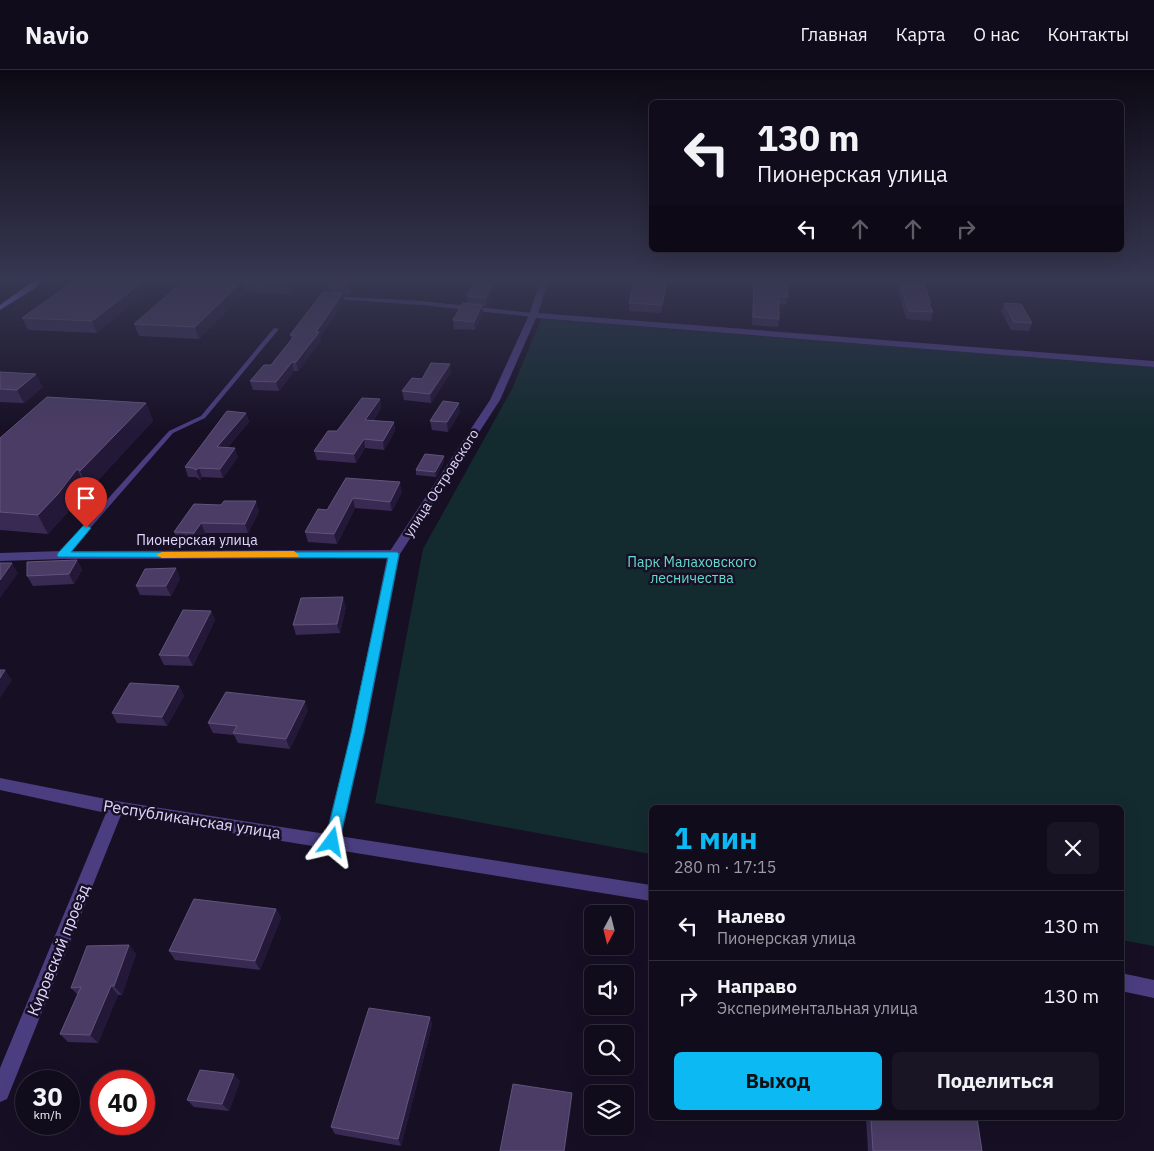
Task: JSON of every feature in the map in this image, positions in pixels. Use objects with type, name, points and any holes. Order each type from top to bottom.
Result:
[{"type":"street","name":"улица Островского","points":[[332,842],[358,733],[394,554],[495,400],[527,329]]},
{"type":"street","points":[[716,329],[1154,364]]},
{"type":"street","name":"Пионерская улица","points":[[0,557],[62,555],[394,554]]},
{"type":"street","name":"Республиканская улица","points":[[0,784],[116,808],[649,893]]},
{"type":"street","name":"Кировский проезд","points":[[0,1092],[116,808]]},
{"type":"street","points":[[1124,983],[1154,990]]},
{"type":"lane","points":[[62,555],[171,432],[203,417],[276,329]]},
{"type":"green space","name":"Парк Малаховского лесничества","points":[[537,329],[674,329],[1154,367],[1154,946],[1124,941],[1124,805],[649,805],[649,854],[375,803],[423,549],[512,389]]},
{"type":"building","points":[[294,329],[318,329],[316,332],[319,332],[296,362],[292,362],[276,382],[250,381],[264,365],[271,365],[295,335],[290,335]]},
{"type":"building","points":[[431,363],[450,364],[430,394],[402,391],[412,378],[422,379]]},
{"type":"building","points":[[0,372],[36,374],[17,390],[0,389]]},
{"type":"building","points":[[47,397],[146,403],[80,471],[77,469],[58,494],[38,515],[0,512],[0,438]]},
{"type":"building","points":[[362,398],[380,399],[365,420],[394,422],[383,441],[364,439],[354,454],[314,451],[328,431],[337,431]]},
{"type":"building","points":[[443,401],[459,403],[447,422],[430,421]]},
{"type":"building","points":[[227,411],[246,413],[217,447],[235,448],[220,469],[199,468],[196,470],[185,467]]},
{"type":"building","points":[[425,454],[444,456],[435,472],[416,470]]},
{"type":"building","points":[[346,478],[400,482],[390,502],[353,498],[334,534],[305,532],[318,509],[327,510]]},
{"type":"building","points":[[224,501],[256,501],[245,524],[201,523],[194,533],[174,532],[194,504],[221,505]]},
{"type":"building","points":[[77,560],[69,574],[27,576],[27,562]]},
{"type":"building","points":[[0,563],[12,563],[0,580]]},
{"type":"building","points":[[176,568],[166,586],[136,586],[145,569]]},
{"type":"building","points":[[343,597],[337,624],[293,625],[301,598]]},
{"type":"building","points":[[183,610],[211,611],[188,656],[159,655]]},
{"type":"building","points":[[0,670],[5,670],[0,678]]},
{"type":"building","points":[[130,683],[179,686],[162,717],[112,713]]},
{"type":"building","points":[[226,692],[305,701],[286,739],[233,733],[237,726],[208,723]]},
{"type":"building","points":[[194,899],[276,909],[255,961],[169,951]]},
{"type":"building","points":[[129,945],[114,986],[111,986],[90,1035],[60,1034],[81,987],[71,988],[87,946]]},
{"type":"building","points":[[369,1008],[430,1017],[398,1139],[331,1127]]},
{"type":"building","points":[[200,1070],[234,1074],[222,1104],[187,1100]]},
{"type":"building","points":[[513,1084],[572,1093],[564,1151],[500,1151]]},
{"type":"building","points":[[871,1120],[977,1120],[982,1151],[873,1151]]},
{"type":"slow traffic","points":[[162,555],[294,555]]},
{"type":"route","points":[[86,528],[62,555],[394,554],[358,733],[332,842]]}]
